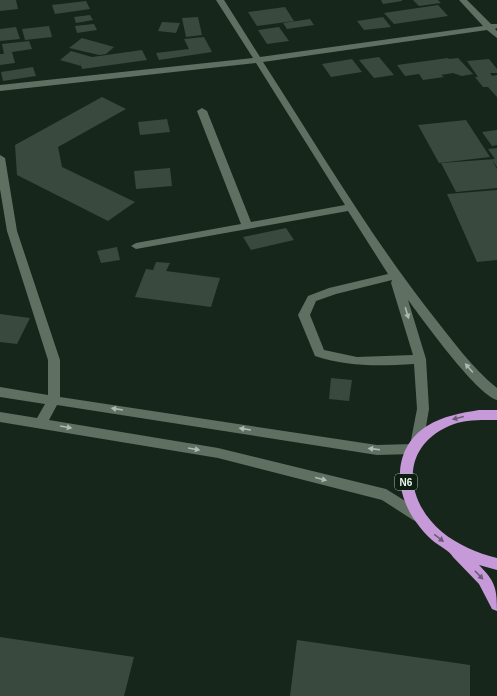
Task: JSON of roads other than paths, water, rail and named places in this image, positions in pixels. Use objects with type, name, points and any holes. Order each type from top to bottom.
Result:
[{"type":"highway","points":[[415,445],[435,427],[456,418],[481,414],[497,415]]},
{"type":"highway","name":"N6","points":[[415,445],[405,470],[407,493],[418,516],[434,534],[455,549],[484,580],[497,604]]},
{"type":"highway","name":"N6","points":[[455,549],[480,560],[497,564]]},
{"type":"street","points":[[220,0],[395,276],[459,357],[480,381],[497,395]]},
{"type":"street","points":[[463,0],[493,26],[497,36]]},
{"type":"street","points":[[0,88],[257,60],[493,26]]},
{"type":"street","points":[[202,111],[247,226]]},
{"type":"street","points":[[0,158],[12,231],[54,360],[54,399],[41,423]]},
{"type":"street","points":[[136,246],[351,207]]},
{"type":"street","points":[[0,392],[54,399],[378,450],[415,445],[423,409],[420,360],[395,276]]},
{"type":"street","points":[[395,276],[333,291],[312,299],[304,315],[319,354],[337,360],[361,363],[420,360]]},
{"type":"street","points":[[0,417],[218,453],[386,495],[418,516]]}]
